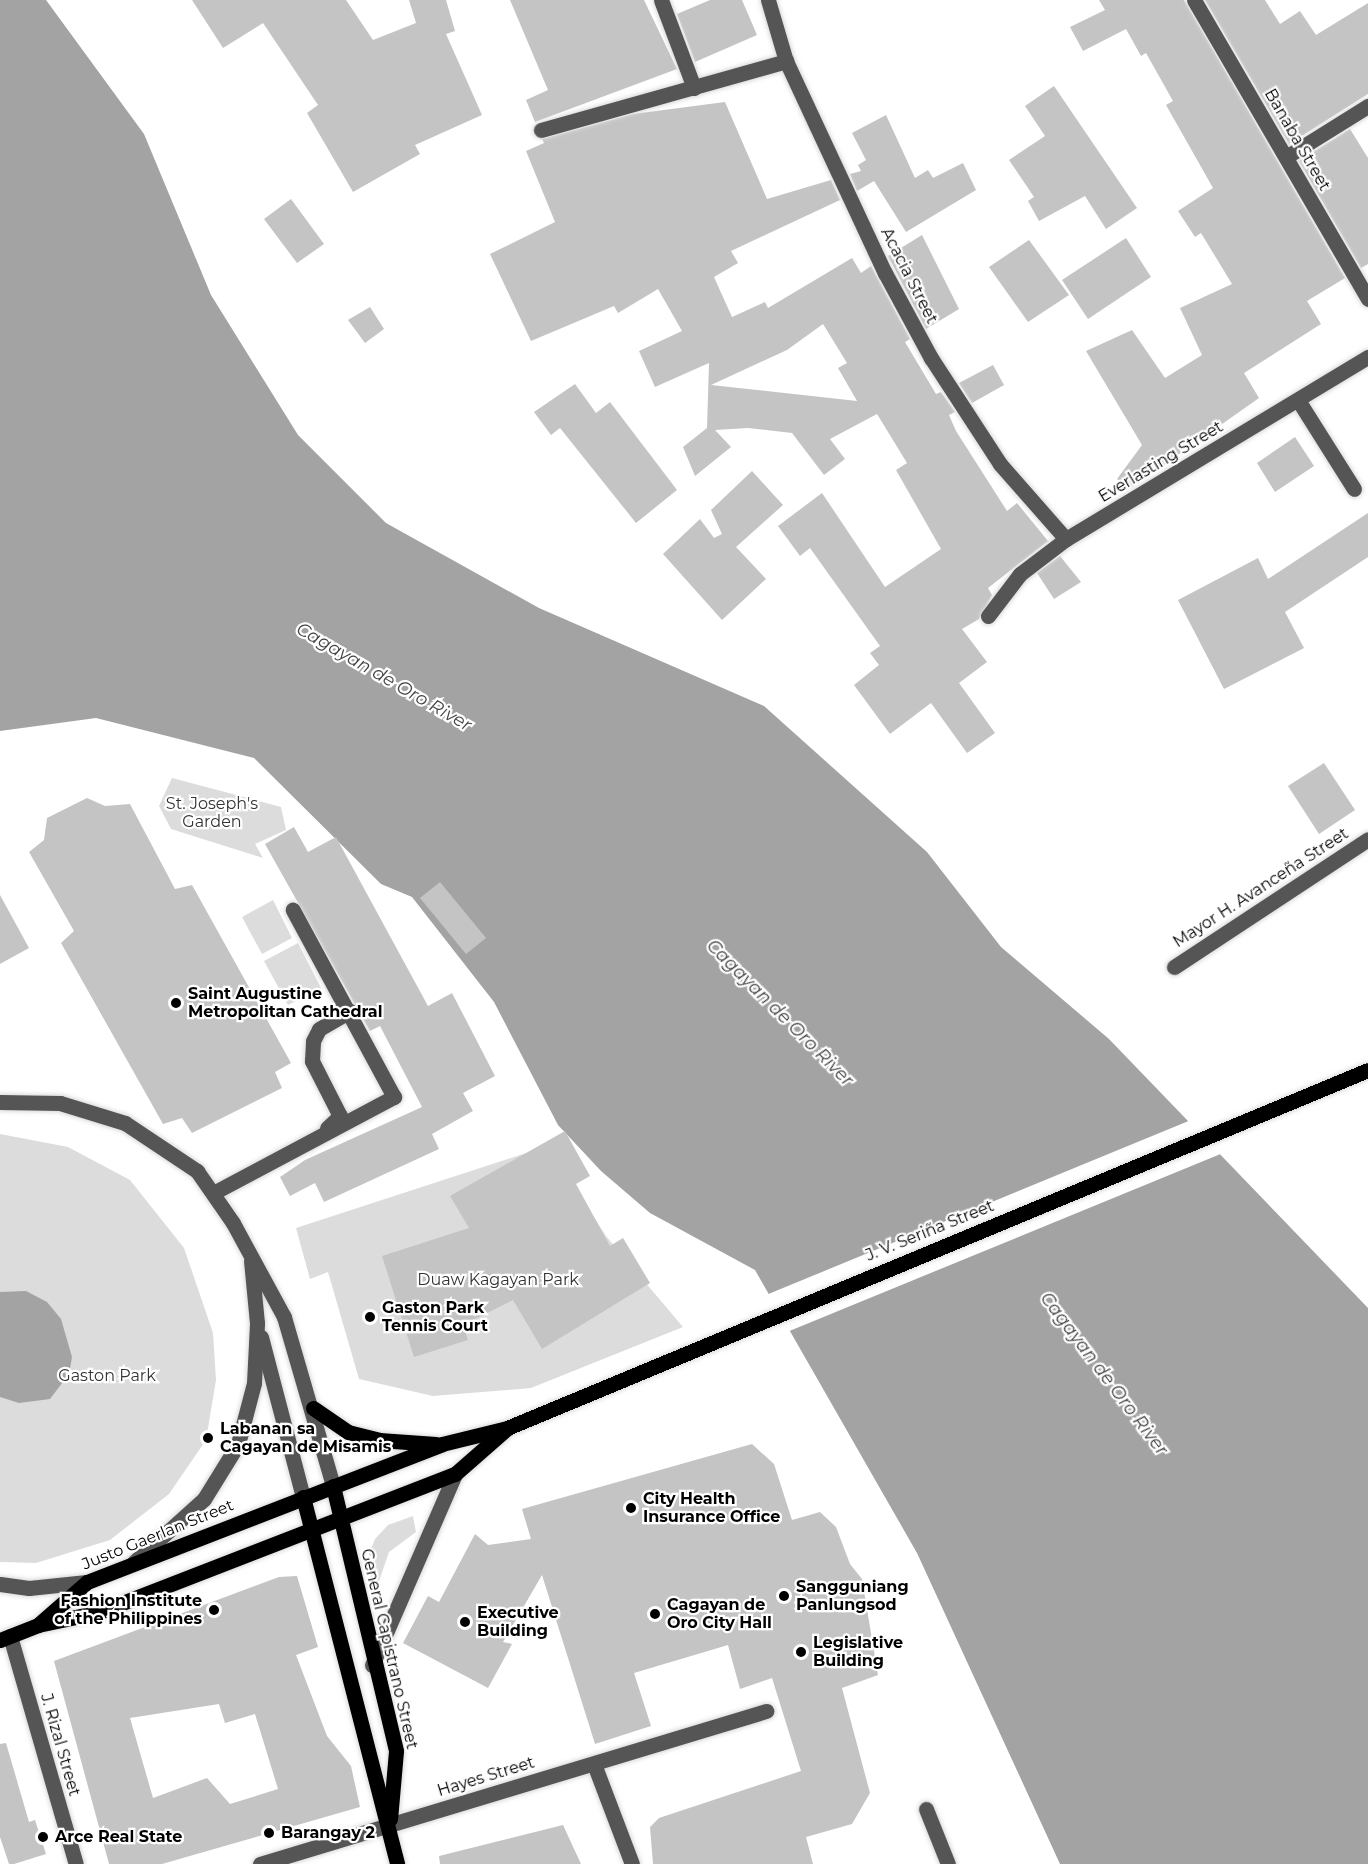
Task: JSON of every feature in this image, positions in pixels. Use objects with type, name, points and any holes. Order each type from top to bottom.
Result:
[{"type":"main road","name":"J. V. Seriña Street","points":[[333,1486],[442,1444],[507,1428],[606,1384],[1366,1071]]},
{"type":"main road","points":[[314,1408],[348,1432],[379,1440],[442,1444]]},
{"type":"main road","name":"J. V. Seriña Street","points":[[312,1529],[455,1474],[507,1428]]},
{"type":"main road","name":"Justo Gaerlan Street","points":[[38,1625],[87,1582],[333,1486]]},
{"type":"main road","name":"General Capistrano Street","points":[[333,1486],[372,1665],[396,1751],[389,1825]]},
{"type":"main road","name":"General Capistrano Street","points":[[303,1497],[366,1758],[389,1825],[397,1864]]},
{"type":"main road","name":"Justo Gaerlan Street","points":[[5,1638],[38,1625],[99,1612],[312,1529]]},
{"type":"street","points":[[661,0],[694,88]]},
{"type":"street","name":"Acacia Street","points":[[768,0],[786,62],[885,273],[931,358],[1000,464],[1066,539]]},
{"type":"street","name":"Banaba Street","points":[[1200,2],[1368,299]]},
{"type":"street","points":[[541,130],[786,62]]},
{"type":"street","points":[[1286,157],[1368,106]]},
{"type":"street","name":"Everlasting Street","points":[[988,616],[1020,574],[1066,539],[1368,357]]},
{"type":"street","points":[[1298,400],[1354,489]]},
{"type":"street","name":"Mayor H. Avanceña Street","points":[[1174,967],[1368,839]]},
{"type":"street","points":[[213,1190],[392,1101],[394,1090],[292,910]]},
{"type":"street","points":[[213,1190],[337,1123],[338,1108],[312,1060],[313,1041],[319,1029],[350,1011]]},
{"type":"street","points":[[0,1102],[60,1103],[125,1123],[182,1157],[213,1190],[284,1317],[314,1408],[333,1486]]},
{"type":"street","points":[[250,1254],[257,1323],[303,1497]]},
{"type":"street","points":[[132,1564],[204,1499],[227,1467],[248,1414],[257,1323]]},
{"type":"street","points":[[372,1665],[455,1474]]},
{"type":"street","points":[[0,1584],[29,1587],[87,1582]]},
{"type":"street","name":"J. Rizal Street","points":[[5,1638],[76,1864]]},
{"type":"street","name":"Hayes Street","points":[[260,1864],[765,1711]]},
{"type":"street","points":[[594,1764],[632,1864]]},
{"type":"street","points":[[926,1809],[948,1864]]},
{"type":"green space","name":"St. Joseph's Garden","points":[[172,778],[281,807],[286,830],[255,844],[263,858],[171,829],[159,806]]},
{"type":"green space","points":[[273,900],[292,938],[262,954],[242,917]]},
{"type":"green space","points":[[298,943],[321,988],[288,1005],[264,961]]},
{"type":"green space","name":"Gaston Park","points":[[0,1134],[68,1147],[130,1180],[184,1248],[213,1333],[216,1380],[206,1440],[169,1494],[110,1540],[36,1563],[0,1562]]},
{"type":"green space","name":"Duaw Kagayan Park","points":[[548,1146],[606,1236],[683,1327],[531,1388],[433,1396],[359,1379],[328,1272],[310,1279],[296,1228]]},
{"type":"green space","points":[[413,1516],[416,1532],[389,1552],[378,1584],[371,1586],[369,1554],[375,1539],[388,1525]]},
{"type":"water","name":"Cagayan de Oro River","points":[[0,0],[46,0],[144,134],[211,295],[298,435],[386,523],[539,608],[764,706],[927,852],[1001,947],[1109,1039],[1368,1308],[1368,1864],[1060,1864],[917,1553],[755,1270],[650,1213],[601,1171],[558,1125],[494,1002],[412,897],[381,884],[254,758],[96,718],[0,731]]},
{"type":"water","points":[[26,1291],[47,1302],[61,1319],[72,1357],[69,1374],[50,1399],[19,1403],[0,1397],[0,1292]]},
{"type":"pier","points":[[1191,1120],[1223,1153],[787,1332],[766,1295]]},
{"type":"building","points":[[192,0],[346,0],[373,40],[416,23],[409,0],[446,0],[455,31],[446,34],[482,115],[415,145],[420,154],[353,192],[307,113],[318,105],[263,23],[223,48]]},
{"type":"building","points":[[510,0],[644,0],[677,69],[535,122],[526,100],[548,90]]},
{"type":"building","points":[[710,0],[742,0],[757,35],[695,62],[677,14]]},
{"type":"building","points":[[1099,0],[1184,0],[1345,278],[1307,301],[1321,324],[1244,373],[1259,398],[1130,489],[1117,479],[1142,445],[1086,351],[1132,330],[1165,378],[1202,355],[1180,308],[1232,284],[1201,233],[1195,237],[1178,211],[1213,188],[1166,105],[1173,101],[1146,53],[1141,56],[1126,29],[1083,51],[1070,27],[1105,10]]},
{"type":"building","points":[[1205,0],[1265,0],[1280,24],[1300,11],[1316,35],[1368,3],[1368,94],[1289,144]]},
{"type":"building","points":[[1054,86],[1137,208],[1106,229],[1085,196],[1039,221],[1028,201],[1034,197],[1009,160],[1045,136],[1025,106]]},
{"type":"building","points":[[725,102],[767,199],[831,180],[840,200],[731,251],[738,263],[714,277],[732,317],[765,302],[768,308],[852,258],[861,273],[871,266],[910,339],[905,342],[936,394],[941,392],[955,412],[949,415],[956,431],[1007,511],[1017,503],[1048,541],[988,588],[992,595],[979,619],[962,629],[987,662],[959,683],[995,733],[967,753],[931,703],[890,734],[854,685],[879,665],[870,653],[880,646],[810,548],[800,556],[778,526],[822,493],[885,587],[941,549],[896,470],[907,463],[877,414],[830,439],[845,459],[824,475],[792,433],[748,428],[715,430],[731,447],[695,476],[683,447],[707,428],[709,363],[655,387],[639,351],[682,331],[658,289],[618,313],[614,306],[531,341],[490,254],[555,222],[526,151],[544,143],[542,139],[633,114]],"holes":[[[823,324],[847,363],[838,368],[857,401],[711,385],[787,350]]]},
{"type":"building","points":[[886,115],[915,178],[928,170],[933,178],[963,163],[976,190],[906,232],[874,181],[857,191],[850,174],[861,171],[858,165],[866,160],[852,133]]},
{"type":"building","points":[[1350,129],[1368,158],[1368,264],[1361,268],[1299,161]]},
{"type":"building","points":[[291,199],[324,244],[297,263],[264,219]]},
{"type":"building","points":[[922,235],[959,309],[926,329],[888,256]]},
{"type":"building","points":[[1126,238],[1151,277],[1088,319],[1062,280]]},
{"type":"building","points":[[1029,240],[1069,295],[1028,322],[989,267]]},
{"type":"building","points":[[370,307],[384,329],[365,343],[348,320]]},
{"type":"building","points":[[993,365],[1004,385],[972,403],[959,383]]},
{"type":"building","points":[[575,384],[596,413],[610,402],[677,490],[636,523],[560,428],[551,435],[534,412]]},
{"type":"building","points":[[1295,437],[1314,466],[1275,492],[1257,463]]},
{"type":"building","points":[[752,471],[783,505],[736,547],[766,579],[722,620],[663,554],[700,519],[714,538],[722,534],[711,510]]},
{"type":"building","points":[[1368,513],[1368,557],[1285,612],[1304,648],[1224,689],[1178,600],[1258,558],[1268,579]]},
{"type":"building","points":[[1060,556],[1081,582],[1054,599],[1037,573]]},
{"type":"building","points":[[1324,763],[1355,810],[1319,834],[1288,786]]},
{"type":"building","name":"Saint Augustine Metropolitan Cathedral","points":[[87,798],[105,806],[130,804],[175,889],[192,885],[291,1063],[275,1072],[282,1088],[192,1133],[182,1118],[163,1124],[61,943],[74,931],[29,852],[44,840],[47,818]]},
{"type":"building","points":[[294,827],[308,852],[336,837],[428,1006],[452,993],[495,1076],[463,1093],[473,1111],[432,1134],[439,1149],[324,1202],[315,1183],[290,1196],[280,1177],[305,1160],[422,1107],[380,1026],[370,1031],[265,844]]},
{"type":"building","points":[[440,882],[486,938],[466,954],[420,898]]},
{"type":"building","points":[[0,895],[29,948],[0,964]]},
{"type":"building","points":[[565,1131],[590,1176],[576,1184],[610,1246],[623,1238],[650,1283],[542,1349],[513,1300],[463,1325],[468,1340],[414,1357],[382,1256],[469,1228],[450,1196]]},
{"type":"building","points":[[752,1444],[774,1464],[792,1520],[820,1512],[836,1527],[850,1564],[862,1579],[878,1675],[842,1688],[870,1793],[852,1824],[806,1837],[813,1864],[653,1864],[650,1827],[659,1818],[801,1771],[772,1678],[740,1689],[728,1645],[634,1673],[651,1726],[595,1744],[542,1575],[503,1642],[512,1644],[488,1688],[403,1643],[428,1596],[439,1602],[475,1534],[488,1545],[531,1539],[522,1509]]},
{"type":"building","points":[[297,1576],[318,1647],[296,1655],[327,1736],[351,1766],[360,1807],[162,1864],[109,1864],[54,1661],[279,1577]],"holes":[[[219,1704],[225,1723],[255,1714],[278,1789],[230,1804],[207,1778],[153,1798],[130,1718]]]},
{"type":"building","points":[[6,1743],[29,1822],[35,1820],[46,1854],[14,1864],[9,1864],[0,1837],[0,1744]]},
{"type":"building","points":[[563,1825],[581,1864],[440,1864],[439,1856]]},
{"type":"place","name":"Saint Augustine Metropolitan Cathedral","points":[[176,1003]]},
{"type":"place","name":"Gaston Park Tennis Court","points":[[370,1317]]},
{"type":"place","name":"Labanan sa Cagayan de Misamis","points":[[208,1438]]},
{"type":"place","name":"City Health Insurance Office","points":[[631,1508]]},
{"type":"place","name":"Sangguniang Panlungsod","points":[[784,1596]]},
{"type":"place","name":"Fashion Institute of the Philippines","points":[[214,1610]]},
{"type":"place","name":"Cagayan de Oro City Hall","points":[[655,1614]]},
{"type":"place","name":"Executive Building","points":[[465,1622]]},
{"type":"place","name":"Legislative Building","points":[[801,1652]]},
{"type":"place","name":"Barangay 2","points":[[269,1833]]},
{"type":"place","name":"Arce Real State","points":[[43,1837]]}]
